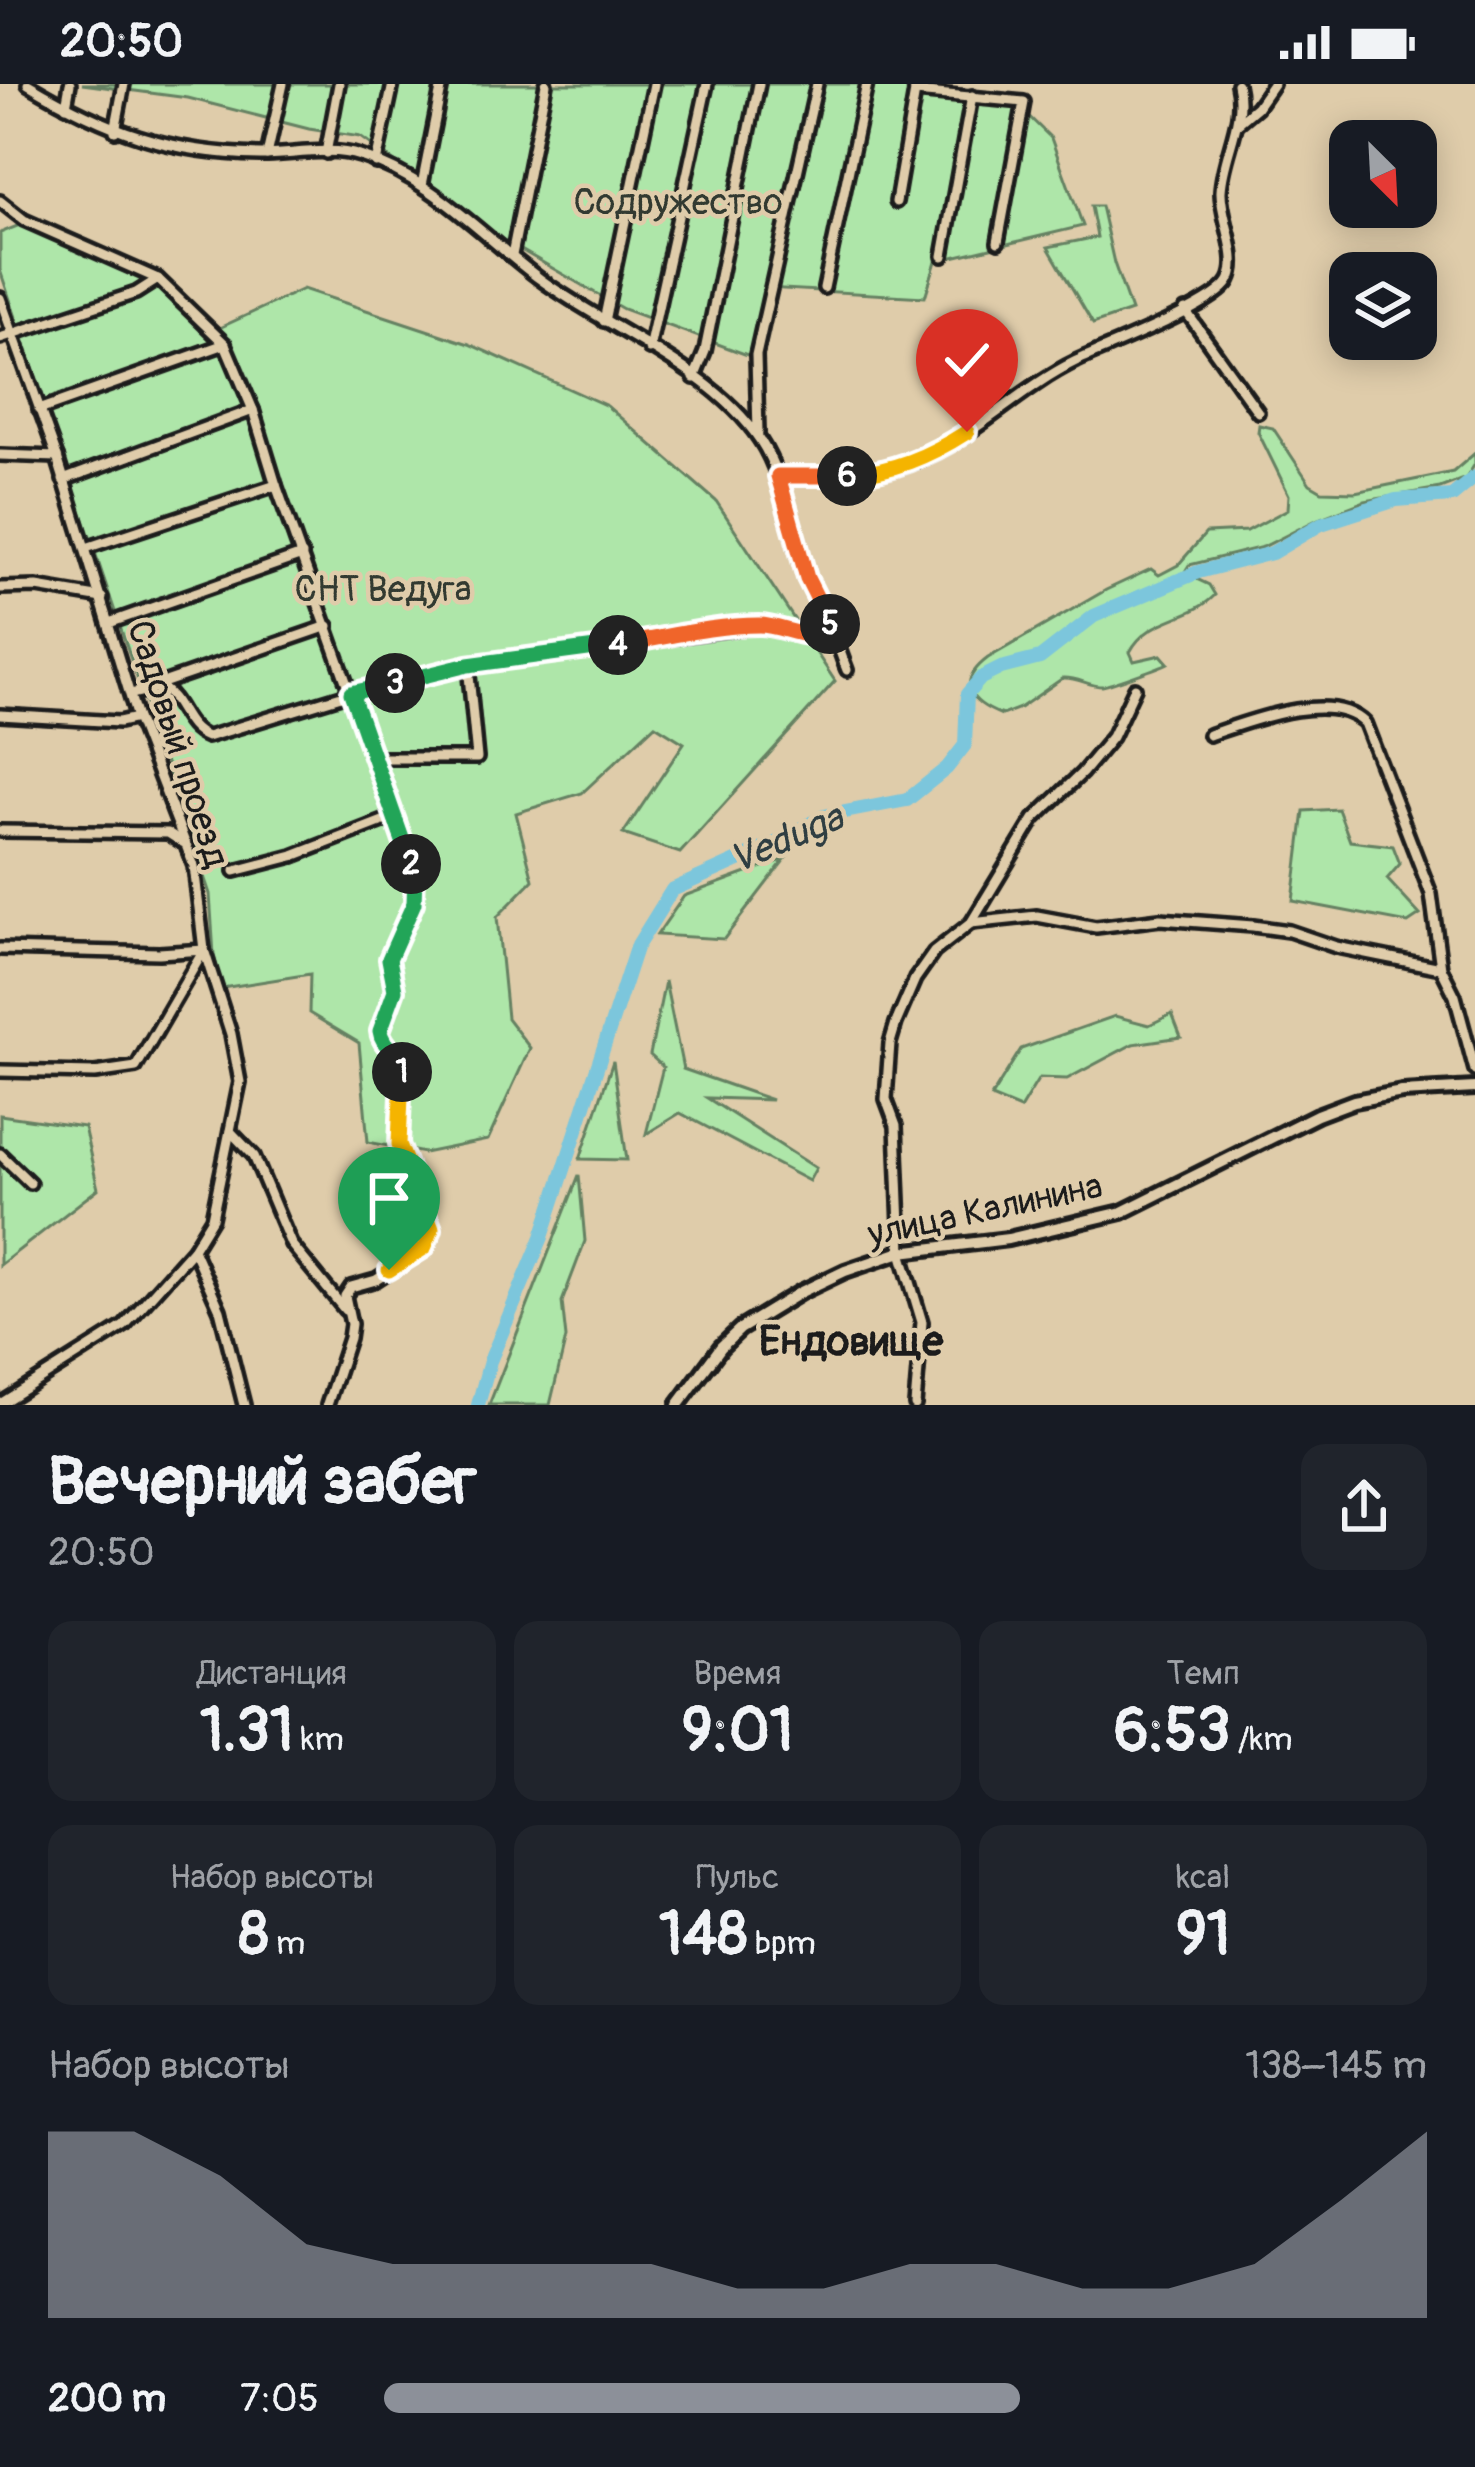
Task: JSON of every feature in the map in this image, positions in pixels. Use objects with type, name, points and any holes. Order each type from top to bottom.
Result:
[{"type":"street","points":[[28,84],[116,130],[159,145],[216,154],[356,154],[422,185],[604,321],[694,378],[739,413],[778,476],[807,578],[825,608],[847,670]]},
{"type":"street","points":[[65,106],[70,84]]},
{"type":"street","points":[[116,130],[124,84]]},
{"type":"street","points":[[267,155],[283,84]]},
{"type":"street","points":[[326,153],[339,84]]},
{"type":"street","points":[[376,163],[393,84]]},
{"type":"street","points":[[422,185],[442,84]]},
{"type":"street","points":[[512,255],[546,84]]},
{"type":"street","points":[[604,321],[654,84]]},
{"type":"street","points":[[650,350],[707,84]]},
{"type":"street","points":[[694,378],[705,351],[759,84]]},
{"type":"street","points":[[758,438],[756,356],[817,84]]},
{"type":"street","points":[[824,288],[867,84]]},
{"type":"street","points":[[778,476],[868,474],[930,455],[1047,376],[1220,291],[1231,278],[1221,196],[1223,171],[1238,123],[1237,84]]},
{"type":"street","points":[[1238,123],[1273,84]]},
{"type":"street","points":[[896,202],[914,88],[1024,102],[998,242]]},
{"type":"street","points":[[943,256],[972,96]]},
{"type":"street","points":[[0,201],[24,220],[158,279],[225,344],[254,410],[276,485],[415,875],[414,903],[389,959],[395,990],[380,1031],[400,1056],[399,1144],[432,1229],[416,1254],[376,1280],[351,1287],[345,1295],[345,1310]]},
{"type":"street","points":[[6,337],[136,293],[158,279]]},
{"type":"street","name":"Садовый проезд","points":[[0,298],[6,337],[57,457],[137,718],[194,866],[204,950],[231,1034],[240,1082],[212,1218],[194,1249],[124,1326],[0,1404]]},
{"type":"street","points":[[1185,310],[1258,412]]},
{"type":"street","points":[[39,410],[225,344]]},
{"type":"street","points":[[63,481],[254,410]]},
{"type":"street","points":[[0,455],[57,457]]},
{"type":"street","points":[[86,548],[276,485]]},
{"type":"street","points":[[110,623],[302,555]]},
{"type":"street","points":[[0,588],[37,587],[102,598]]},
{"type":"street","points":[[152,687],[174,695],[185,721],[207,737],[351,693],[468,665],[761,625],[788,633],[824,636],[832,632]]},
{"type":"street","points":[[131,694],[328,626]]},
{"type":"street","points":[[374,758],[478,758],[468,665]]},
{"type":"street","points":[[915,1405],[922,1322],[914,1282],[901,1252],[896,1126],[886,1099],[890,1042],[915,979],[934,952],[970,923],[1034,819],[1112,737],[1136,688]]},
{"type":"street","points":[[1209,735],[1324,706],[1344,709],[1365,723],[1431,894],[1441,968],[1455,997],[1475,1070]]},
{"type":"street","points":[[0,715],[119,722],[137,718]]},
{"type":"street","points":[[235,871],[293,856],[383,821],[396,821]]},
{"type":"street","points":[[0,831],[168,833],[182,842]]},
{"type":"street","points":[[970,923],[1037,916],[1096,927],[1160,920],[1253,926],[1441,968]]},
{"type":"street","points":[[0,949],[204,950]]},
{"type":"street","points":[[0,1071],[95,1073],[136,1067],[204,950]]},
{"type":"street","name":"улица Калинина","points":[[678,1405],[721,1346],[760,1315],[845,1271],[901,1252],[1042,1233],[1122,1213],[1337,1106],[1402,1092],[1475,1088]]},
{"type":"street","points":[[230,1131],[254,1156],[291,1244],[345,1310],[350,1324],[327,1405]]},
{"type":"street","points":[[0,1154],[30,1183]]},
{"type":"street","points":[[194,1249],[220,1310],[244,1405]]},
{"type":"green space","name":"Содружество","points":[[82,84],[906,84],[1007,95],[1051,138],[1083,226],[936,261],[925,297],[766,288],[750,356],[623,309],[502,239],[360,137],[188,98]]},
{"type":"green space","points":[[1091,206],[1101,206],[1131,311],[1093,324],[1048,247],[1097,237]]},
{"type":"green space","name":"СНТ Ведуга","points":[[22,224],[144,267],[219,328],[303,289],[469,344],[607,406],[716,501],[835,681],[680,853],[623,834],[684,743],[655,725],[582,793],[516,813],[533,880],[497,917],[507,1018],[530,1048],[488,1140],[424,1153],[368,1142],[359,1043],[309,1013],[310,974],[222,988],[214,955],[210,894],[0,270],[0,233]]},
{"type":"green space","points":[[1259,425],[1273,428],[1310,484],[1322,491],[1355,492],[1453,472],[1475,453],[1475,464],[1466,478],[1440,488],[1365,501],[1263,547],[1189,565],[1184,573],[1209,585],[1215,595],[1147,632],[1130,652],[1134,661],[1161,655],[1168,663],[1102,686],[1063,678],[1002,715],[974,698],[969,683],[988,658],[1106,590],[1151,569],[1159,575],[1178,565],[1206,533],[1247,531],[1288,509],[1289,495],[1258,432]]},
{"type":"green space","points":[[1338,809],[1350,841],[1393,846],[1400,864],[1387,879],[1420,915],[1408,923],[1293,901],[1304,811]]},
{"type":"green space","points":[[785,859],[724,939],[657,935],[684,896]]},
{"type":"green space","points":[[665,981],[683,1069],[772,1100],[707,1098],[816,1168],[809,1181],[680,1113],[646,1134],[663,1067],[650,1055]]},
{"type":"green space","points":[[1172,1014],[1181,1037],[1133,1044],[1067,1079],[1039,1078],[1020,1109],[991,1097],[1021,1049],[1115,1016],[1149,1025]]},
{"type":"green space","points":[[613,1061],[627,1160],[580,1159]]},
{"type":"green space","points":[[0,1115],[84,1127],[98,1189],[0,1265]]},
{"type":"green space","points":[[579,1175],[585,1241],[562,1302],[566,1338],[550,1405],[489,1405]]},
{"type":"waterway","name":"Veduga","points":[[478,1405],[490,1361],[542,1237],[636,948],[672,890],[824,816],[907,800],[947,768],[965,745],[967,694],[981,678],[1040,658],[1094,616],[1198,572],[1272,553],[1321,524],[1396,500],[1452,496],[1475,477]]},
{"type":"district","name":"Ендовище","points":[[851,1342]]},
{"type":"route","points":[[389,1270],[424,1248],[432,1229],[399,1144],[400,1056],[380,1031],[395,990],[389,959],[414,903],[415,875],[351,693],[468,665],[761,625],[824,636],[832,632],[825,608],[807,578],[778,476],[868,474],[930,455],[967,432]]}]
